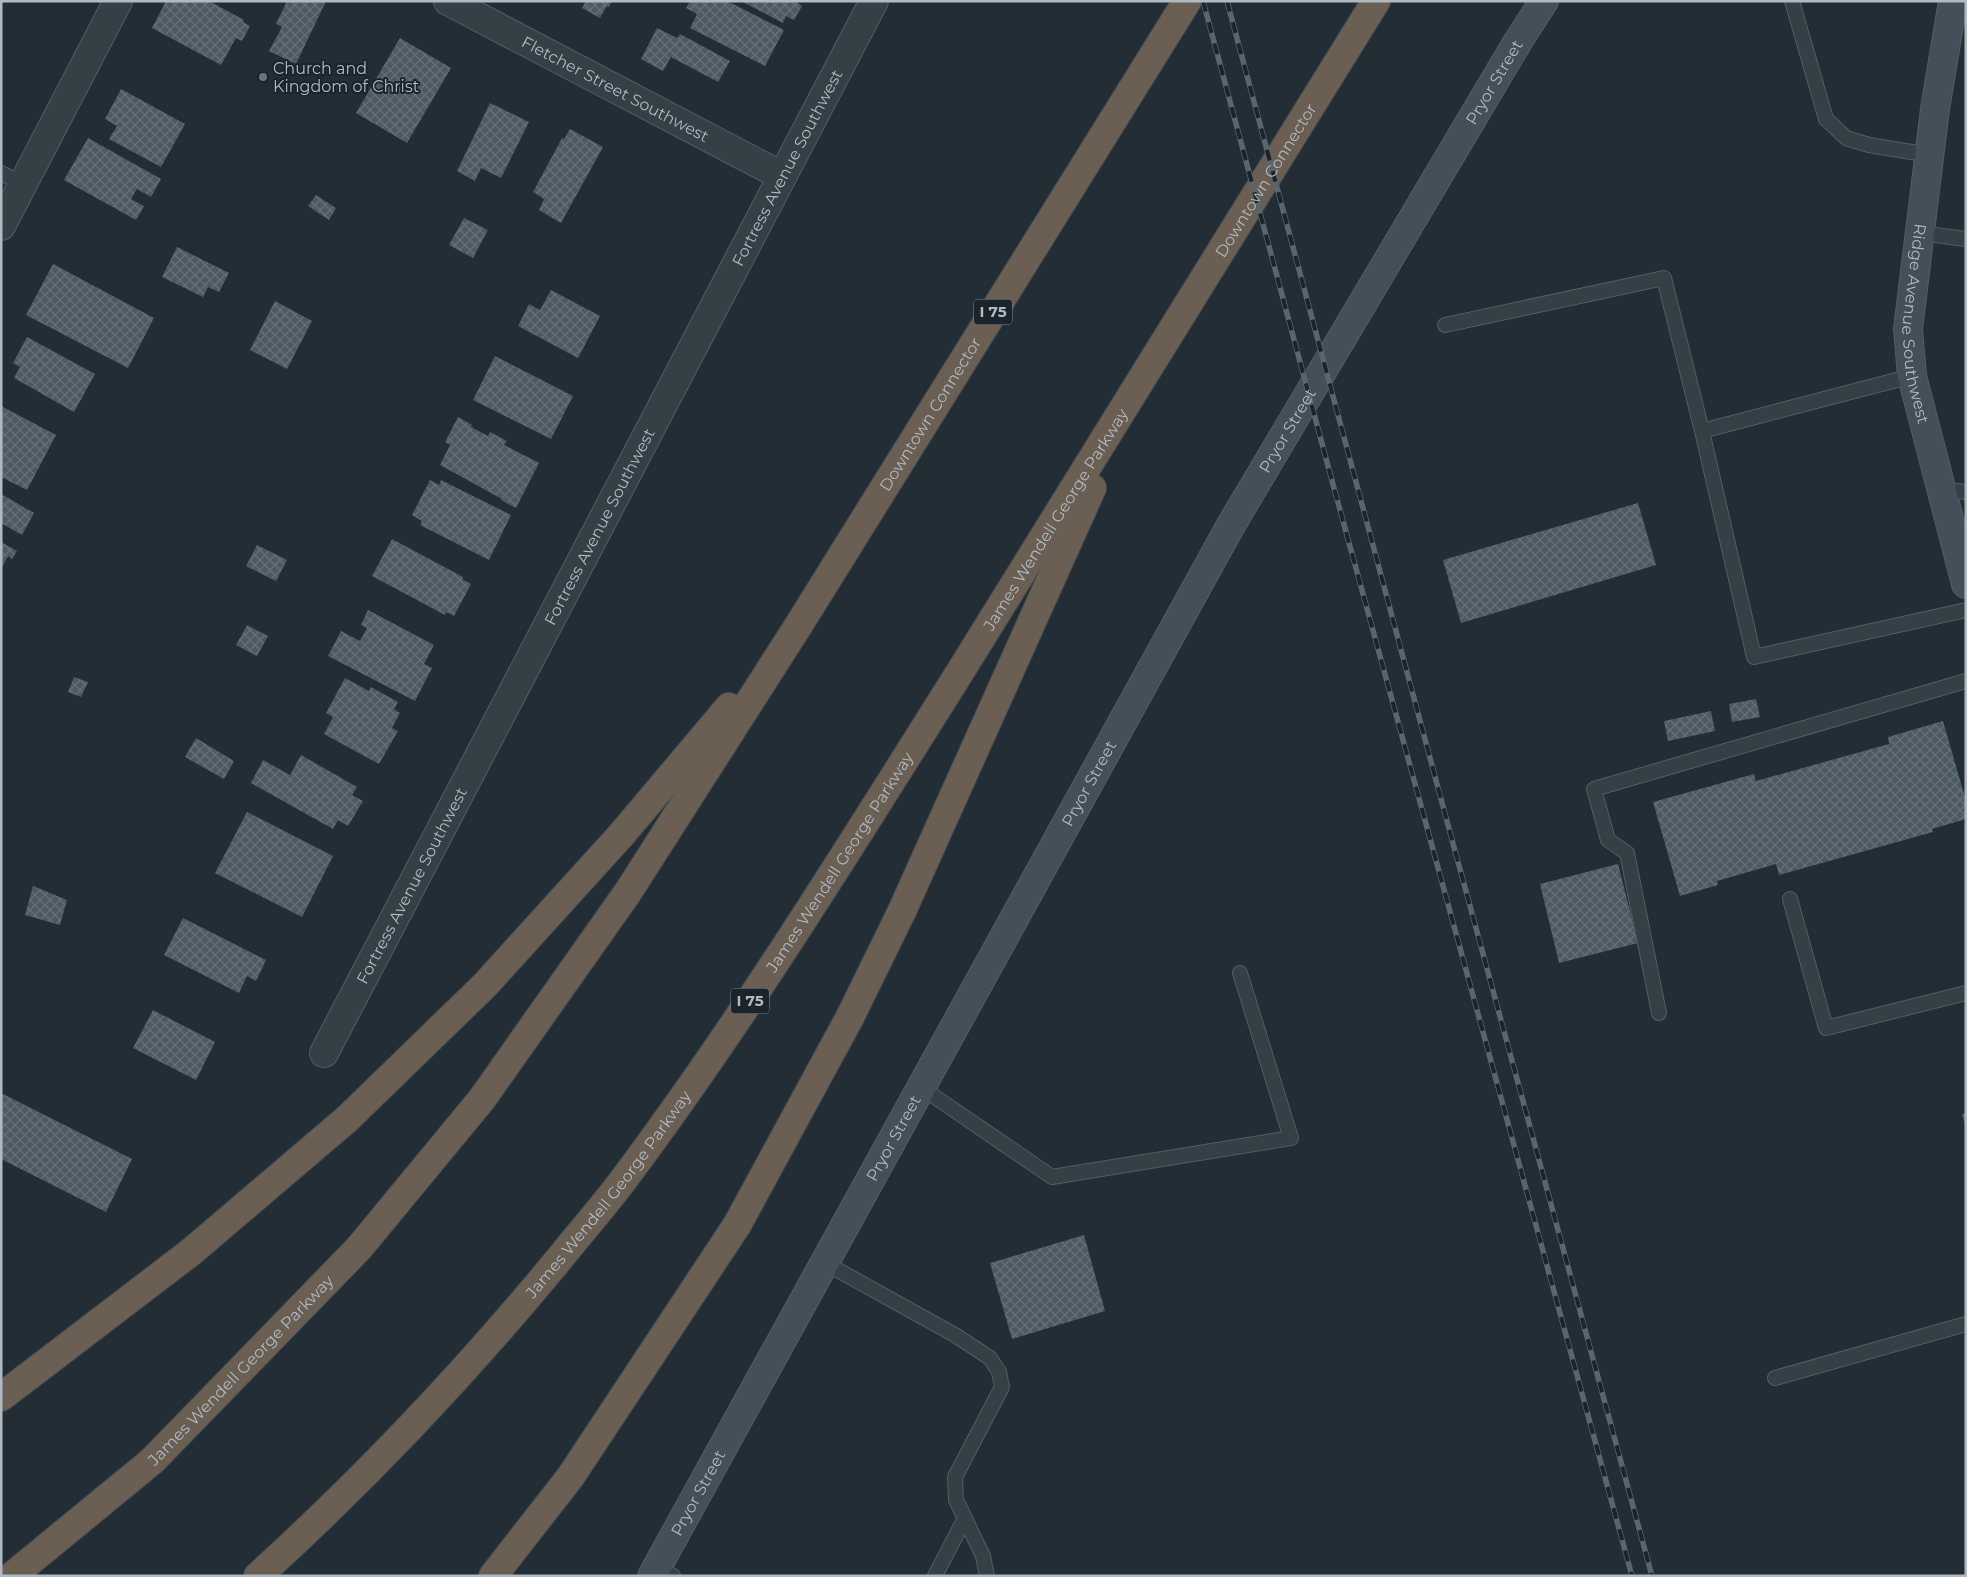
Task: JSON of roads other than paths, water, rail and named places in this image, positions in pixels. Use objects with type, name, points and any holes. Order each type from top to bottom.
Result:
[{"type":"highway","name":"Downtown Connector","points":[[800,623],[1186,1]]},
{"type":"highway","name":"Downtown Connector","points":[[1155,361],[1376,1]]},
{"type":"highway","points":[[493,1576],[570,1476],[737,1225],[836,1043],[902,911],[1093,485],[1155,361]]},
{"type":"highway","name":"James Wendell George Parkway","points":[[258,1576],[365,1475],[435,1403],[511,1317],[618,1186],[712,1057],[812,908],[1155,361]]},
{"type":"highway","points":[[1,1397],[191,1252],[360,1105],[484,985],[622,834],[800,623]]},
{"type":"highway","name":"James Wendell George Parkway","points":[[12,1576],[152,1461],[359,1248],[482,1099],[578,964],[628,892],[800,623]]},
{"type":"main road","name":"Pryor Street","points":[[661,1573],[825,1263],[1231,526],[1517,43],[1544,1]]},
{"type":"main road","name":"Ridge Avenue Southwest","points":[[1953,1],[1930,155],[1908,329],[1912,376],[1954,491],[1966,584]]},
{"type":"street","points":[[1,226],[12,179],[118,1]]},
{"type":"street","name":"Fletcher Street Southwest","points":[[448,1],[782,176]]},
{"type":"street","name":"Fortress Avenue Southwest","points":[[324,1053],[874,1]]},
{"type":"lane","points":[[1792,1],[1826,119],[1846,138],[1869,145],[1930,155]]},
{"type":"lane","points":[[1920,233],[1966,239]]},
{"type":"lane","points":[[1446,325],[1664,278],[1702,431],[1754,657],[1966,610]]},
{"type":"lane","points":[[1702,431],[1912,376]]},
{"type":"lane","points":[[1659,1013],[1627,853],[1608,840],[1594,789],[1966,681]]},
{"type":"lane","points":[[1790,898],[1826,1028],[1966,993]]},
{"type":"lane","points":[[922,1088],[1052,1177],[1292,1138],[1240,973]]},
{"type":"lane","points":[[825,1263],[955,1335],[990,1358],[999,1372],[1002,1387],[955,1477],[956,1500],[983,1556],[987,1576]]},
{"type":"lane","points":[[1775,1378],[1966,1324]]},
{"type":"lane","points":[[935,1576],[965,1518]]},
{"type":"railway","points":[[1203,1],[1331,477],[1632,1576]]},
{"type":"railway","points":[[1227,1],[1652,1576]]},
{"type":"place","name":"Church and Kingdom of Christ","points":[[263,77]]}]
